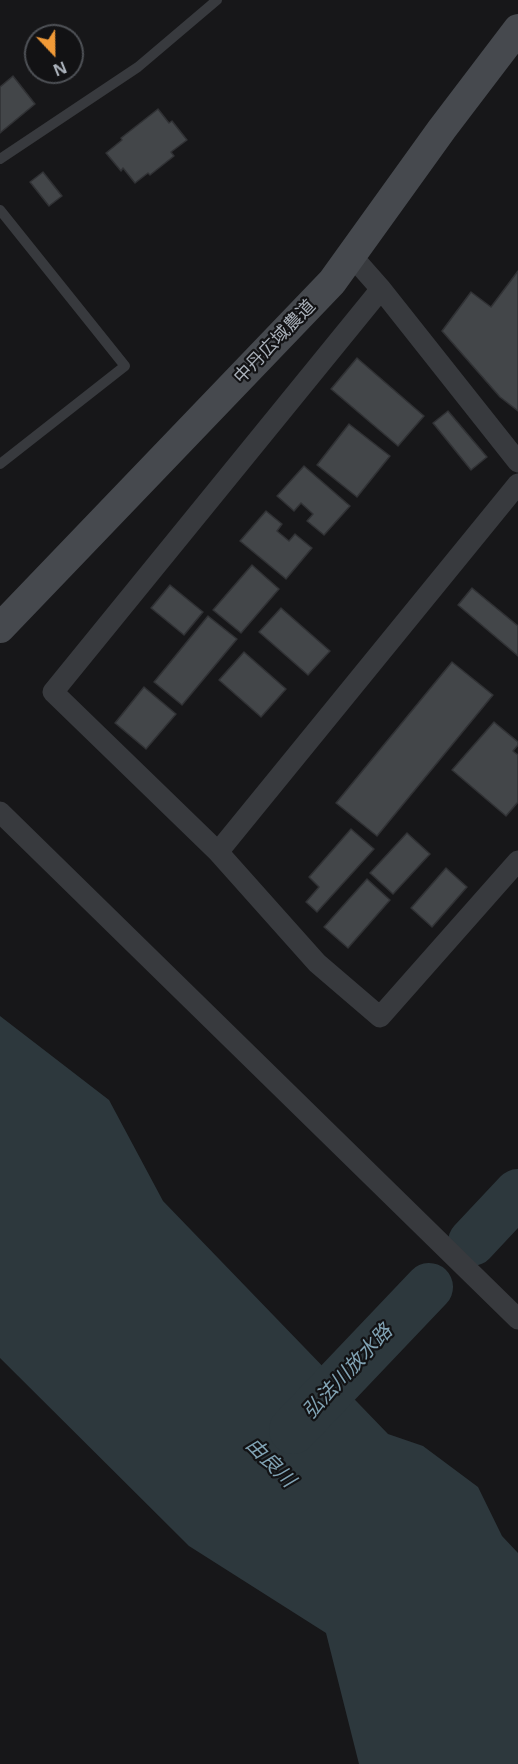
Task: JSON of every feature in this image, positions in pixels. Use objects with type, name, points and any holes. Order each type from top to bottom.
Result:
[{"type":"street","name":"中丹広域農道","points":[[0,628],[332,282],[518,29]]},
{"type":"street","points":[[351,255],[381,289],[518,462]]},
{"type":"street","points":[[381,289],[53,692],[218,852],[317,963],[380,1017],[518,861]]},
{"type":"street","points":[[218,852],[518,484]]},
{"type":"street","points":[[0,812],[518,1319]]},
{"type":"lane","points":[[0,159],[138,67],[218,0]]},
{"type":"lane","points":[[0,210],[125,366],[0,464]]},
{"type":"water","name":"由良川","points":[[0,1016],[109,1100],[163,1201],[388,1434],[423,1446],[478,1487],[502,1536],[518,1553],[518,1764],[359,1764],[326,1633],[189,1546],[0,1358]]},
{"type":"building","points":[[13,76],[35,104],[0,133],[0,87]]},
{"type":"building","points":[[158,109],[169,123],[172,121],[187,140],[171,152],[174,156],[150,175],[148,173],[135,183],[106,153]]},
{"type":"building","points":[[43,172],[62,196],[49,206],[30,182]]},
{"type":"building","points":[[518,271],[518,411],[500,397],[442,331],[471,292],[491,307]]},
{"type":"building","points":[[357,358],[424,416],[398,446],[331,389]]},
{"type":"building","points":[[448,411],[487,457],[471,470],[433,423]]},
{"type":"building","points":[[349,424],[390,456],[357,497],[317,465]]},
{"type":"building","points":[[304,466],[350,506],[324,535],[307,521],[313,514],[301,503],[294,511],[277,496]]},
{"type":"building","points":[[266,511],[282,524],[277,531],[289,541],[295,534],[312,548],[286,579],[240,541]]},
{"type":"building","points":[[252,565],[279,589],[241,633],[213,610]]},
{"type":"building","points":[[170,585],[203,612],[184,635],[151,608]]},
{"type":"building","points":[[472,588],[518,626],[518,656],[458,605]]},
{"type":"building","points":[[281,608],[330,651],[308,675],[259,632]]},
{"type":"building","points":[[208,616],[237,639],[182,705],[154,682]]},
{"type":"building","points":[[244,652],[286,689],[261,717],[219,680]]},
{"type":"building","points":[[452,662],[493,695],[377,836],[336,803]]},
{"type":"building","points":[[144,687],[176,714],[146,749],[115,723]]},
{"type":"building","points":[[494,722],[518,742],[513,751],[518,755],[518,802],[506,816],[452,770]]},
{"type":"building","points":[[351,829],[374,849],[317,912],[306,902],[319,887],[309,877]]},
{"type":"building","points":[[407,833],[430,854],[393,894],[370,873]]},
{"type":"building","points":[[446,868],[467,887],[432,927],[411,908]]},
{"type":"building","points":[[367,879],[390,900],[348,948],[324,927]]},
{"type":"waterway","name":"弘法川放水路","points":[[472,1242],[518,1193]]},
{"type":"waterway","name":"弘法川放水路","points":[[293,1430],[429,1287]]}]
